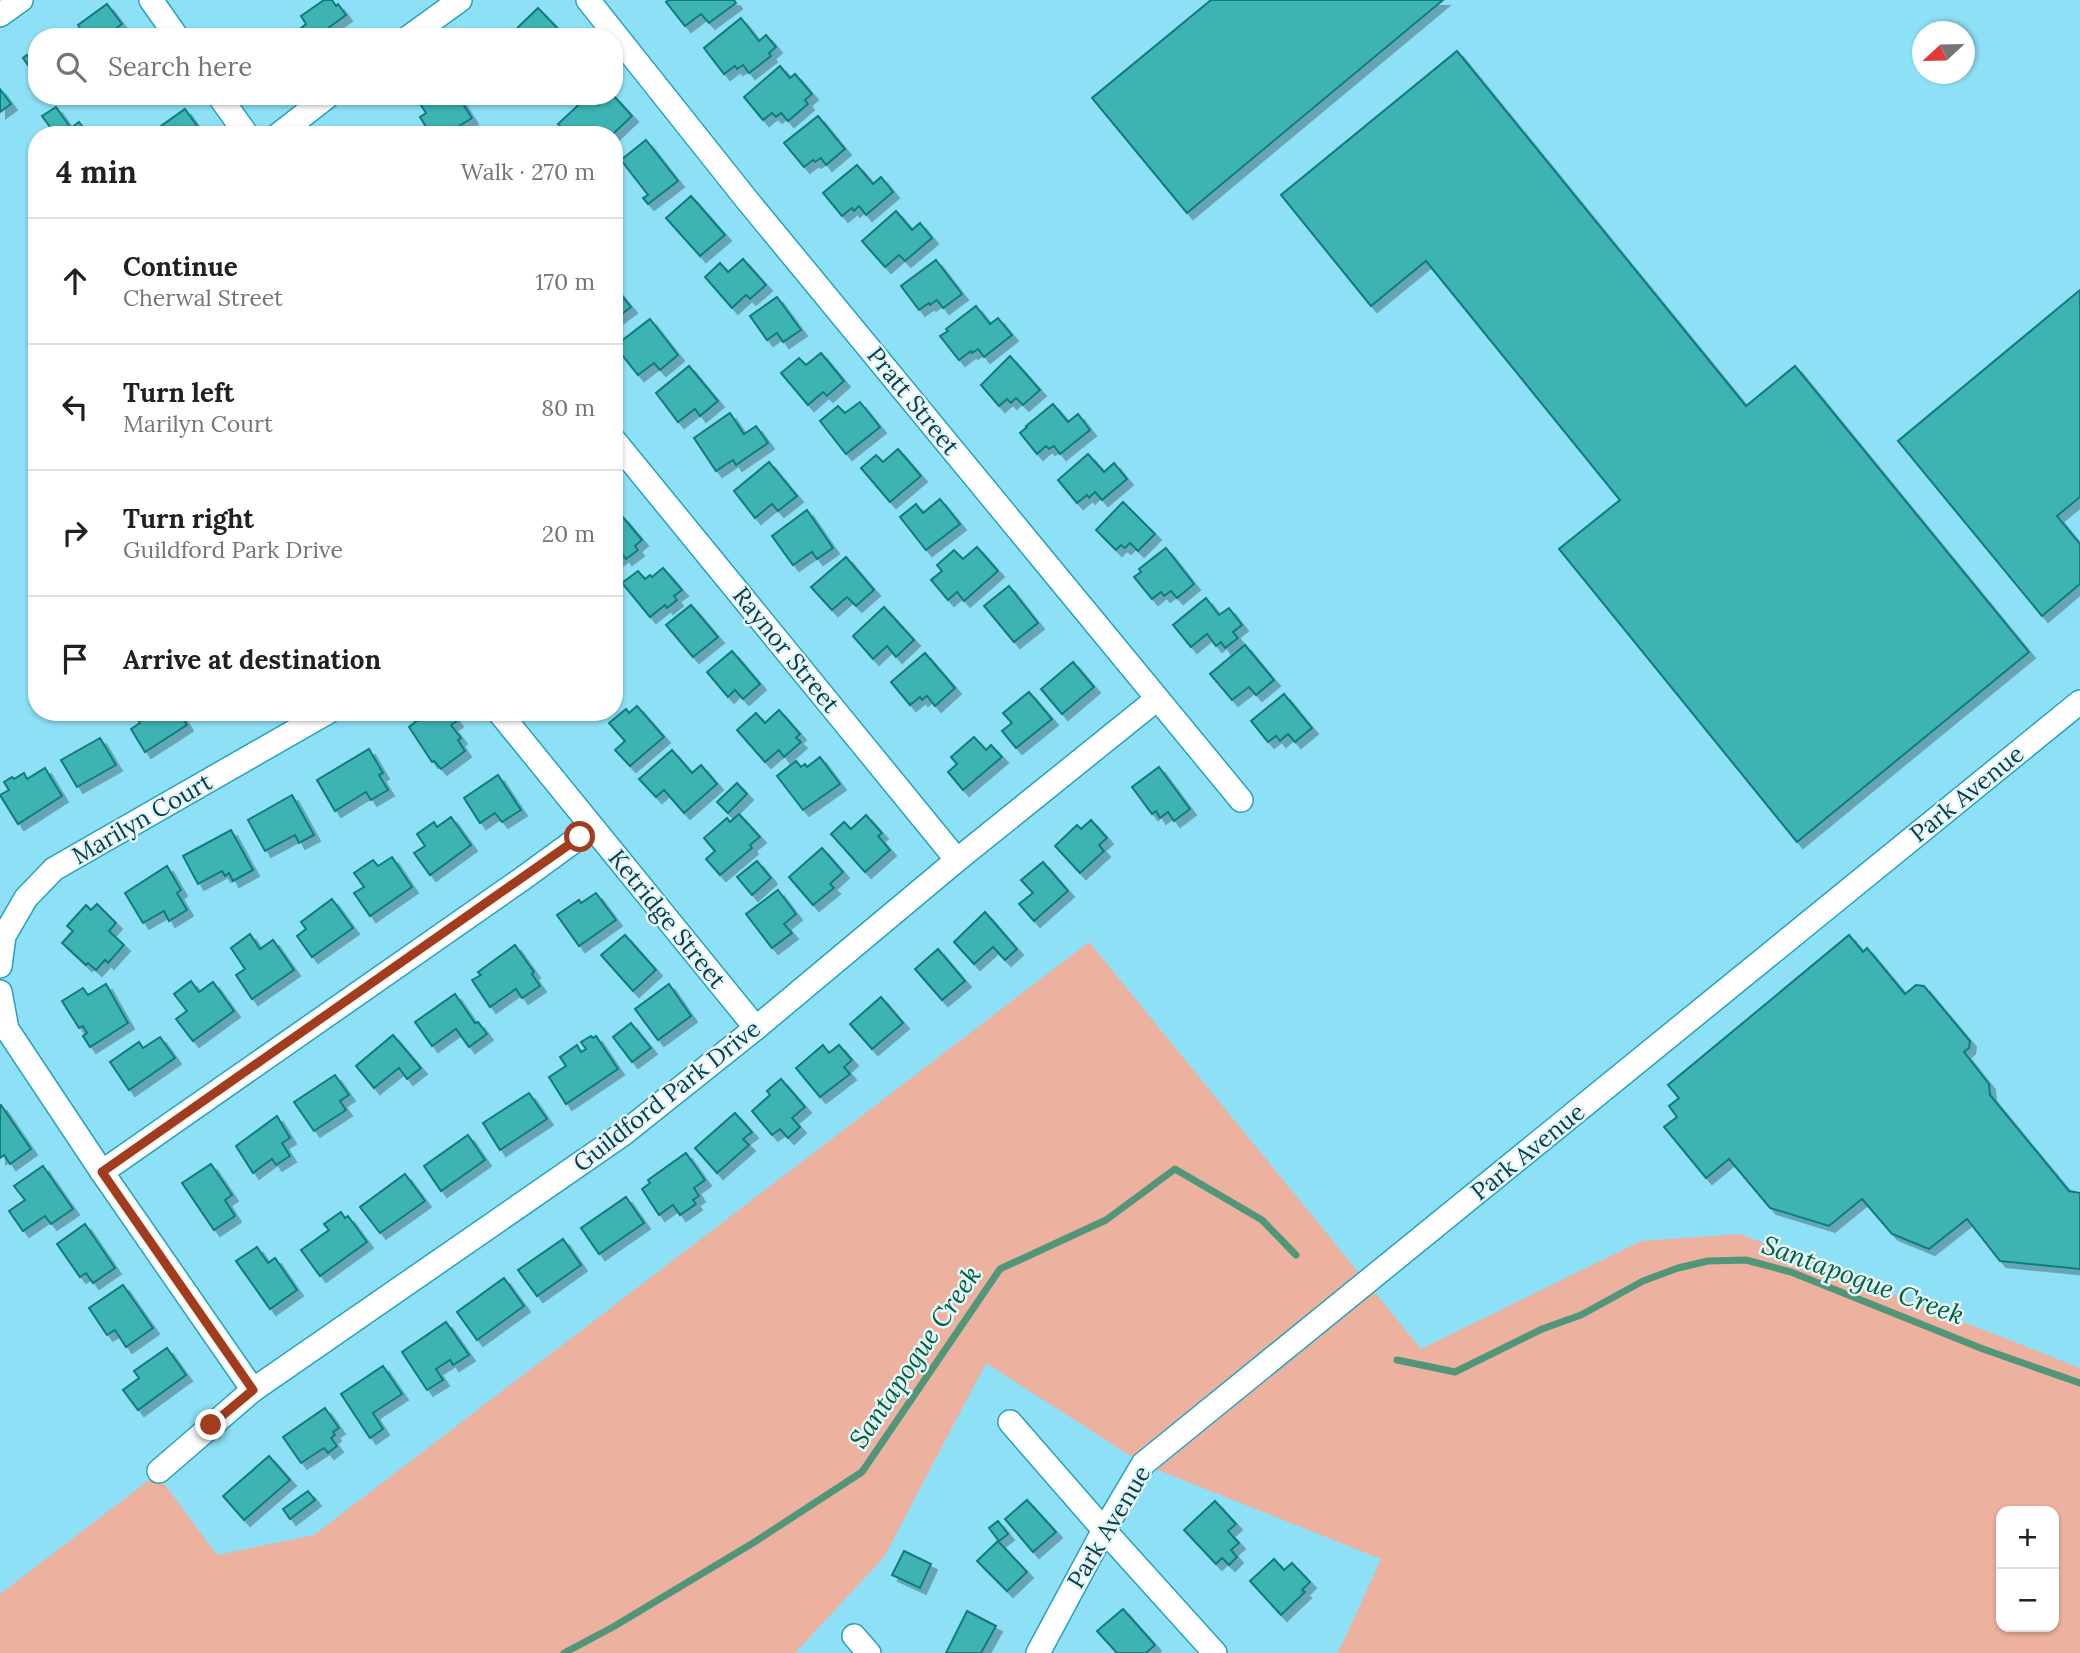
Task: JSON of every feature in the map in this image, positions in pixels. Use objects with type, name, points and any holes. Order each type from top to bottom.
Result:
[{"type":"street","points":[[0,15],[21,0]]},
{"type":"street","points":[[151,0],[171,28]]},
{"type":"street","points":[[421,28],[460,0]]},
{"type":"street","name":"Pratt Street","points":[[588,0],[610,28]]},
{"type":"street","name":"Pratt Street","points":[[623,44],[747,200],[1241,800]]},
{"type":"street","points":[[225,105],[241,126]]},
{"type":"street","points":[[290,126],[316,105]]},
{"type":"street","name":"Raynor Street","points":[[623,451],[957,860]]},
{"type":"street","name":"Guildford Park Drive","points":[[159,1471],[253,1390],[623,1134],[1157,699]]},
{"type":"street","name":"Park Avenue","points":[[1038,1653],[1143,1464],[2080,702]]},
{"type":"street","name":"Marilyn Court","points":[[0,966],[4,936],[26,898],[54,869],[311,721]]},
{"type":"street","name":"Ketridge Street","points":[[506,721],[755,1028]]},
{"type":"street","points":[[102,1172],[592,828]]},
{"type":"street","points":[[0,992],[7,1029],[253,1390]]},
{"type":"street","points":[[1010,1422],[1215,1653]]},
{"type":"shaded area","points":[[1089,942],[1421,1349],[1641,1241],[1740,1234],[2080,1368],[2080,1653],[1338,1653],[1381,1559],[1143,1464],[986,1363],[884,1557],[795,1653],[0,1653],[0,1594],[157,1474],[217,1555],[314,1535]]},
{"type":"building","points":[[324,0],[332,0],[336,6],[338,4],[346,15],[328,28],[301,28],[306,24],[301,16]]},
{"type":"building","points":[[734,0],[736,3],[709,23],[701,14],[685,26],[666,2]]},
{"type":"building","points":[[1211,0],[1443,0],[1187,213],[1092,98]]},
{"type":"building","points":[[107,4],[122,24],[116,28],[80,28],[78,25]]},
{"type":"building","points":[[538,8],[557,28],[517,28]]},
{"type":"building","points":[[741,18],[759,41],[766,35],[776,47],[769,53],[771,56],[749,73],[743,65],[737,69],[735,66],[724,74],[704,48]]},
{"type":"building","points":[[1457,51],[1746,406],[1795,366],[2029,652],[1797,842],[1559,549],[1620,500],[1426,261],[1371,306],[1281,195]]},
{"type":"building","points":[[780,66],[790,78],[795,74],[812,94],[805,100],[808,104],[788,121],[781,113],[776,117],[772,113],[763,120],[744,97]]},
{"type":"building","points":[[0,89],[11,104],[0,112]]},
{"type":"building","points":[[421,105],[464,105],[472,118],[459,126],[426,126],[420,117],[426,113]]},
{"type":"building","points":[[578,105],[622,105],[632,116],[621,126],[558,124]]},
{"type":"building","points":[[56,107],[69,126],[49,126],[42,116]]},
{"type":"building","points":[[185,109],[197,126],[161,126]]},
{"type":"building","points":[[818,116],[845,149],[826,165],[821,158],[804,167],[784,143]]},
{"type":"building","points":[[646,140],[678,181],[648,204],[643,198],[648,195],[623,163],[623,158]]},
{"type":"building","points":[[857,165],[873,184],[881,177],[893,192],[866,215],[859,206],[842,216],[823,193]]},
{"type":"building","points":[[691,196],[725,235],[700,256],[666,218]]},
{"type":"building","points":[[896,211],[912,230],[920,223],[932,238],[905,261],[899,255],[885,267],[862,241]]},
{"type":"building","points":[[743,259],[766,285],[750,299],[746,295],[732,308],[705,277],[720,263],[728,272]]},
{"type":"building","points":[[936,260],[962,294],[943,308],[937,300],[919,310],[901,286]]},
{"type":"building","points":[[2080,290],[2080,497],[2057,516],[2080,544],[2080,584],[2042,616],[1898,441]]},
{"type":"building","points":[[623,297],[631,307],[623,313]]},
{"type":"building","points":[[777,297],[801,330],[783,342],[777,333],[767,340],[750,316]]},
{"type":"building","points":[[976,306],[990,324],[998,318],[1012,335],[984,357],[978,349],[959,360],[940,336]]},
{"type":"building","points":[[650,319],[678,355],[660,370],[654,363],[638,375],[623,356],[623,340]]},
{"type":"building","points":[[821,353],[844,381],[827,396],[823,392],[808,405],[781,373],[799,358],[806,365]]},
{"type":"building","points":[[1010,356],[1040,390],[1023,405],[1016,398],[1011,403],[1007,399],[999,406],[981,385]]},
{"type":"building","points":[[689,366],[718,401],[700,416],[695,409],[678,422],[656,393]]},
{"type":"building","points":[[860,402],[880,427],[846,454],[820,421],[838,406],[845,413]]},
{"type":"building","points":[[1053,404],[1068,422],[1078,414],[1090,430],[1060,454],[1054,446],[1049,449],[1046,446],[1037,454],[1020,433]]},
{"type":"building","points":[[730,413],[744,434],[756,426],[768,443],[736,465],[733,460],[716,471],[694,438]]},
{"type":"building","points":[[898,449],[921,476],[890,502],[861,468],[876,455],[883,462]]},
{"type":"building","points":[[1088,454],[1104,472],[1114,463],[1127,479],[1102,500],[1095,492],[1077,503],[1058,480]]},
{"type":"building","points":[[769,462],[797,496],[778,511],[772,504],[755,518],[734,491]]},
{"type":"building","points":[[940,499],[960,524],[926,550],[900,517],[916,504],[923,513]]},
{"type":"building","points":[[1123,502],[1155,534],[1138,551],[1130,543],[1125,548],[1121,545],[1116,550],[1096,530]]},
{"type":"building","points":[[807,510],[833,548],[817,559],[812,552],[793,565],[772,536]]},
{"type":"building","points":[[623,517],[642,540],[635,546],[638,550],[626,559],[623,555]]},
{"type":"building","points":[[977,547],[998,571],[964,601],[957,592],[948,600],[931,580],[942,571],[937,565],[954,550],[963,559]]},
{"type":"building","points":[[1166,548],[1194,584],[1177,598],[1171,591],[1164,596],[1161,592],[1152,599],[1134,577],[1141,572],[1139,569]]},
{"type":"building","points":[[846,557],[874,590],[856,606],[847,597],[832,610],[811,587]]},
{"type":"building","points":[[663,568],[682,590],[674,596],[677,600],[667,608],[665,605],[650,617],[623,582],[638,571],[645,579],[650,575],[652,577]]},
{"type":"building","points":[[1009,586],[1038,623],[1014,642],[984,606]]},
{"type":"building","points":[[1206,598],[1219,615],[1229,608],[1242,625],[1233,632],[1238,638],[1225,648],[1221,642],[1216,646],[1207,634],[1191,647],[1173,625]]},
{"type":"building","points":[[691,605],[718,637],[693,657],[666,625]]},
{"type":"building","points":[[884,607],[914,640],[896,657],[887,646],[873,659],[853,636]]},
{"type":"building","points":[[1245,645],[1274,680],[1256,695],[1249,687],[1232,700],[1210,674]]},
{"type":"building","points":[[732,651],[760,684],[743,699],[735,690],[728,697],[707,672]]},
{"type":"building","points":[[925,653],[955,688],[935,706],[927,696],[922,700],[920,697],[910,705],[891,682]]},
{"type":"building","points":[[1073,662],[1094,687],[1062,714],[1041,689]]},
{"type":"building","points":[[1029,692],[1052,719],[1016,748],[1002,731],[1012,723],[1003,713]]},
{"type":"building","points":[[1284,694],[1312,728],[1295,742],[1288,734],[1280,741],[1276,736],[1268,742],[1251,721]]},
{"type":"building","points":[[637,706],[664,737],[630,766],[615,750],[625,741],[609,723],[623,721],[623,711],[626,709],[629,713]]},
{"type":"building","points":[[779,710],[800,734],[796,738],[801,742],[784,757],[779,750],[765,762],[737,730],[756,713],[765,723]]},
{"type":"building","points":[[139,721],[185,721],[187,725],[145,752],[131,729],[140,723]]},
{"type":"building","points":[[417,721],[457,721],[451,725],[461,738],[458,740],[465,751],[441,769],[432,762],[409,727]]},
{"type":"building","points":[[974,737],[986,750],[991,745],[1002,757],[963,790],[948,772],[957,764],[951,757]]},
{"type":"building","points":[[100,738],[116,765],[77,787],[61,760]]},
{"type":"building","points":[[369,749],[383,773],[379,775],[388,790],[371,800],[366,792],[335,811],[317,780]]},
{"type":"building","points":[[672,750],[692,773],[701,765],[717,784],[684,813],[664,790],[656,797],[639,779]]},
{"type":"building","points":[[820,757],[840,784],[803,810],[777,776],[796,761],[801,767],[805,764],[807,767]]},
{"type":"building","points":[[1159,767],[1190,809],[1174,821],[1168,812],[1160,818],[1156,811],[1152,814],[1132,787]]},
{"type":"building","points":[[45,768],[62,796],[18,824],[0,795],[9,790],[4,782],[24,773],[27,779]]},
{"type":"building","points":[[498,775],[521,810],[502,822],[495,813],[480,823],[464,798]]},
{"type":"building","points":[[737,783],[747,794],[728,813],[717,802]]},
{"type":"building","points":[[292,795],[314,835],[299,843],[295,835],[265,851],[248,820]]},
{"type":"building","points":[[739,814],[760,837],[750,845],[752,848],[720,875],[706,859],[715,851],[704,838],[727,818],[730,822]]},
{"type":"building","points":[[866,815],[882,833],[878,836],[890,850],[865,872],[831,834],[844,822],[851,829]]},
{"type":"building","points":[[451,817],[471,845],[430,875],[414,853],[425,846],[417,834],[434,822],[437,827]]},
{"type":"building","points":[[1091,820],[1107,838],[1099,845],[1104,851],[1080,873],[1055,846],[1077,825],[1081,829]]},
{"type":"building","points":[[231,830],[253,870],[233,881],[229,873],[225,876],[222,871],[198,884],[183,856]]},
{"type":"building","points":[[822,848],[843,872],[830,884],[834,888],[813,905],[789,877]]},
{"type":"building","points":[[392,857],[412,887],[370,916],[354,893],[364,887],[354,873],[373,860],[378,866]]},
{"type":"building","points":[[757,861],[771,878],[752,895],[737,877]]},
{"type":"building","points":[[1043,862],[1068,891],[1034,921],[1019,904],[1033,893],[1021,880]]},
{"type":"building","points":[[167,866],[181,890],[177,893],[187,910],[169,921],[164,911],[143,923],[125,893]]},
{"type":"building","points":[[778,890],[796,914],[784,924],[792,933],[772,948],[746,914]]},
{"type":"building","points":[[596,893],[616,920],[579,946],[557,915],[579,900],[581,903]]},
{"type":"building","points":[[332,899],[353,928],[312,957],[297,936],[306,929],[301,922]]},
{"type":"building","points":[[97,904],[116,923],[109,931],[124,945],[108,963],[105,960],[96,970],[88,963],[86,965],[62,943],[73,931],[67,926],[86,905],[91,910]]},
{"type":"building","points":[[985,912],[1017,949],[1005,960],[993,947],[974,964],[954,942]]},
{"type":"building","points":[[250,934],[260,949],[273,940],[294,970],[252,999],[236,975],[245,969],[231,948]]},
{"type":"building","points":[[625,935],[656,970],[633,991],[601,955]]},
{"type":"building","points":[[1849,935],[1863,952],[1867,948],[1905,994],[1916,985],[1924,986],[1970,1041],[1969,1048],[1964,1052],[1989,1084],[1990,1095],[2069,1191],[2080,1193],[2080,1269],[2000,1261],[1967,1219],[1929,1249],[1892,1234],[1862,1199],[1829,1226],[1770,1208],[1729,1159],[1706,1178],[1664,1127],[1677,1117],[1669,1106],[1679,1098],[1668,1085]]},
{"type":"building","points":[[515,945],[534,972],[532,974],[540,986],[522,998],[516,989],[490,1007],[472,980],[481,975],[478,972]]},
{"type":"building","points":[[938,949],[965,981],[942,1000],[915,969]]},
{"type":"building","points":[[191,981],[199,992],[213,982],[234,1011],[193,1041],[176,1019],[187,1011],[174,994]]},
{"type":"building","points":[[106,984],[128,1023],[90,1047],[83,1036],[87,1033],[83,1026],[79,1028],[62,1001],[83,988],[88,995]]},
{"type":"building","points":[[669,984],[691,1016],[658,1040],[635,1009]]},
{"type":"building","points":[[455,994],[475,1023],[478,1022],[487,1034],[469,1047],[456,1029],[432,1046],[415,1022]]},
{"type":"building","points":[[881,997],[903,1023],[872,1049],[850,1024]]},
{"type":"building","points":[[631,1023],[651,1048],[632,1062],[613,1037]]},
{"type":"building","points":[[393,1035],[421,1068],[407,1079],[399,1068],[374,1088],[356,1066]]},
{"type":"building","points":[[596,1036],[618,1069],[566,1104],[549,1077],[566,1066],[560,1057],[577,1045],[581,1052],[586,1049],[581,1042]]},
{"type":"building","points":[[160,1037],[175,1058],[129,1090],[110,1062],[139,1042],[143,1048]]},
{"type":"building","points":[[823,1045],[829,1053],[839,1045],[852,1060],[844,1067],[850,1074],[820,1097],[796,1068]]},
{"type":"building","points":[[335,1075],[349,1095],[340,1101],[346,1110],[314,1131],[294,1102]]},
{"type":"building","points":[[781,1079],[805,1107],[792,1118],[800,1127],[788,1138],[780,1129],[772,1135],[752,1111],[770,1095],[767,1091]]},
{"type":"building","points":[[529,1093],[547,1119],[500,1150],[483,1123]]},
{"type":"building","points":[[1,1105],[31,1149],[10,1164],[4,1155],[0,1158]]},
{"type":"building","points":[[735,1113],[752,1132],[743,1139],[749,1145],[717,1173],[695,1148]]},
{"type":"building","points":[[277,1116],[290,1138],[282,1143],[290,1156],[276,1165],[272,1159],[253,1173],[236,1146]]},
{"type":"building","points":[[468,1135],[485,1160],[441,1191],[424,1166]]},
{"type":"building","points":[[686,1153],[705,1180],[694,1188],[699,1196],[693,1200],[696,1204],[680,1215],[673,1205],[659,1215],[642,1189],[650,1183],[648,1180]]},
{"type":"building","points":[[211,1164],[232,1195],[225,1200],[235,1216],[214,1230],[182,1183]]},
{"type":"building","points":[[43,1166],[73,1209],[51,1224],[45,1216],[23,1231],[9,1211],[25,1200],[14,1186]]},
{"type":"building","points":[[405,1174],[425,1201],[380,1233],[360,1207]]},
{"type":"building","points":[[626,1197],[644,1223],[599,1254],[581,1228]]},
{"type":"building","points":[[341,1212],[345,1218],[348,1216],[367,1242],[320,1276],[301,1250],[329,1230],[324,1224]]},
{"type":"building","points":[[85,1224],[115,1268],[93,1283],[86,1273],[80,1277],[57,1244]]},
{"type":"building","points":[[563,1239],[581,1265],[537,1296],[518,1270]]},
{"type":"building","points":[[257,1247],[268,1263],[275,1258],[297,1290],[270,1309],[236,1261]]},
{"type":"building","points":[[504,1278],[524,1306],[477,1340],[457,1312]]},
{"type":"building","points":[[123,1285],[153,1328],[126,1347],[115,1330],[107,1335],[89,1308]]},
{"type":"building","points":[[446,1322],[469,1355],[453,1365],[450,1360],[436,1369],[443,1380],[427,1390],[402,1352]]},
{"type":"building","points":[[167,1348],[186,1375],[138,1410],[123,1390],[139,1378],[134,1371]]},
{"type":"building","points":[[383,1366],[402,1394],[373,1413],[383,1429],[370,1438],[341,1394]]},
{"type":"building","points":[[325,1408],[339,1428],[333,1432],[335,1435],[331,1438],[337,1446],[328,1453],[324,1448],[301,1463],[283,1437]]},
{"type":"building","points":[[269,1456],[290,1480],[244,1520],[223,1496]]},
{"type":"building","points":[[308,1491],[315,1500],[290,1519],[283,1509]]},
{"type":"building","points":[[1027,1500],[1056,1532],[1033,1552],[1005,1519]]},
{"type":"building","points":[[1215,1501],[1236,1524],[1228,1531],[1239,1543],[1231,1550],[1237,1557],[1229,1565],[1222,1558],[1216,1564],[1184,1530]]},
{"type":"building","points":[[998,1521],[1008,1534],[999,1541],[989,1528]]},
{"type":"building","points":[[998,1541],[1027,1572],[1007,1591],[977,1561]]},
{"type":"building","points":[[904,1551],[931,1564],[920,1588],[892,1575]]},
{"type":"building","points":[[1274,1559],[1284,1570],[1292,1563],[1310,1582],[1302,1590],[1305,1592],[1281,1615],[1250,1581]]},
{"type":"building","points":[[1123,1609],[1155,1645],[1146,1653],[1117,1653],[1097,1631]]},
{"type":"building","points":[[967,1611],[996,1626],[981,1653],[946,1653]]},
{"type":"waterway","name":"Santapogue Creek","points":[[564,1653],[613,1627],[753,1543],[862,1472],[1000,1269],[1106,1220],[1175,1169],[1262,1220],[1296,1255]]},
{"type":"waterway","name":"Santapogue Creek","points":[[1397,1360],[1455,1372],[1542,1329],[1581,1315],[1643,1281],[1678,1268],[1708,1261],[1746,1260],[1791,1272],[1983,1349],[2080,1383]]},
{"type":"route","points":[[211,1425],[253,1390],[102,1172],[580,837]]}]
